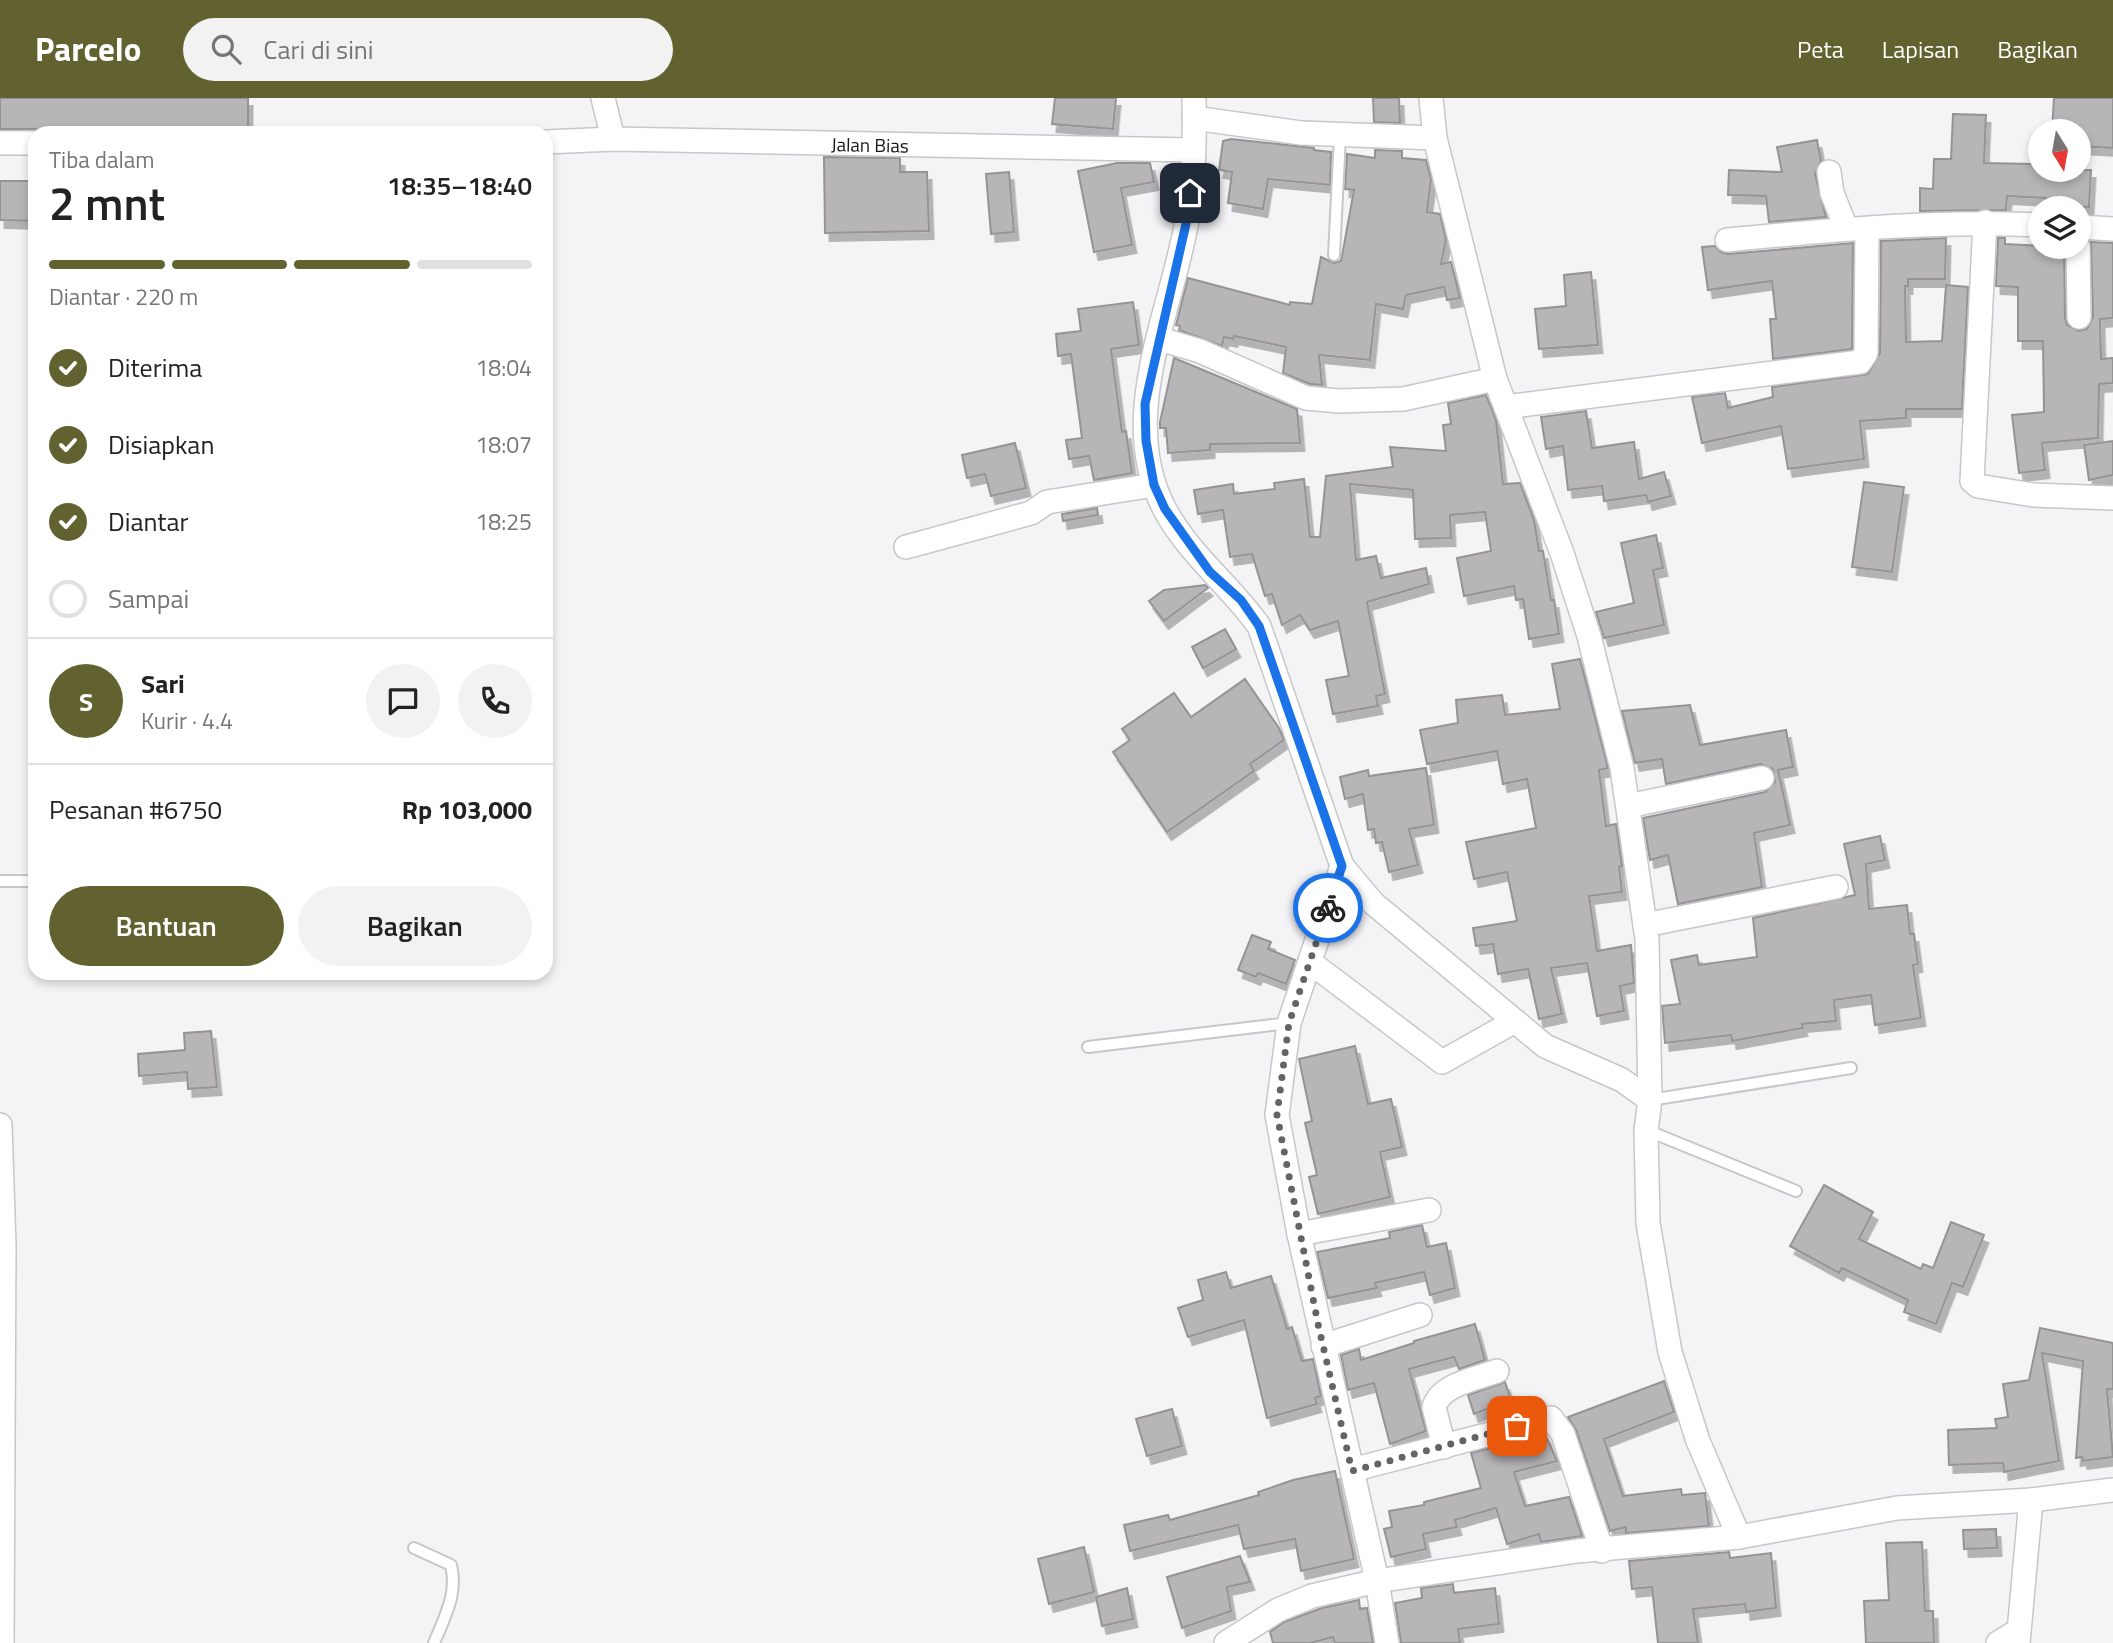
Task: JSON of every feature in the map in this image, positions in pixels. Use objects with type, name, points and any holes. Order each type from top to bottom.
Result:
[{"type":"street","points":[[603,98],[613,139]]},
{"type":"street","points":[[1430,98],[1435,138],[1495,379],[1562,553],[1590,636],[1622,768],[1645,925],[1650,1100],[1646,1130],[1648,1223],[1670,1352],[1698,1441],[1739,1537]]},
{"type":"street","points":[[1435,138],[1340,136],[1194,108],[1188,215],[1145,404],[1146,441],[1154,485],[1165,509],[1210,572],[1241,600],[1259,626],[1342,866],[1373,903],[1545,1046],[1622,1080],[1650,1100]]},
{"type":"street","name":"Jalan Bias","points":[[553,142],[613,139],[1193,150]]},
{"type":"street","points":[[0,143],[28,143]]},
{"type":"street","points":[[1507,407],[1860,362],[1866,353],[1857,229],[1832,193],[1829,172]]},
{"type":"street","points":[[1985,222],[1972,481],[1978,486],[2033,495],[2113,498]]},
{"type":"street","points":[[1727,240],[1985,222],[2028,224]]},
{"type":"street","points":[[2091,228],[2113,229]]},
{"type":"street","points":[[2078,259],[2079,317]]},
{"type":"street","points":[[1160,339],[1200,351],[1306,398],[1339,401],[1403,399],[1495,379]]},
{"type":"street","points":[[906,547],[1028,514],[1047,502],[1154,485]]},
{"type":"street","points":[[1628,806],[1762,778]]},
{"type":"street","points":[[1342,866],[1289,1023],[1277,1115],[1323,1346],[1377,1581],[1387,1643]]},
{"type":"street","points":[[1645,925],[1836,887]]},
{"type":"street","points":[[1310,962],[1442,1062],[1515,1021]]},
{"type":"street","points":[[0,1125],[4,1246],[2,1643]]},
{"type":"street","points":[[1299,1234],[1429,1210]]},
{"type":"street","points":[[1323,1346],[1420,1315]]},
{"type":"street","points":[[1444,1447],[1434,1407],[1436,1401],[1447,1390],[1497,1371]]},
{"type":"street","points":[[1352,1471],[1551,1418],[1563,1434],[1602,1551]]},
{"type":"street","points":[[1226,1643],[1278,1610],[1312,1596],[1377,1581],[1577,1551],[1602,1551],[1739,1537],[1897,1508],[2031,1500],[2113,1490]]},
{"type":"street","points":[[1998,1643],[2018,1636],[2031,1500]]},
{"type":"lane","points":[[1334,255],[1340,136]]},
{"type":"lane","points":[[0,881],[28,881]]},
{"type":"lane","points":[[1088,1047],[1289,1023]]},
{"type":"lane","points":[[1650,1100],[1851,1068]]},
{"type":"lane","points":[[1646,1130],[1796,1191]]},
{"type":"lane","points":[[414,1548],[450,1564],[455,1581],[453,1595],[434,1643]]},
{"type":"building","points":[[0,98],[248,98],[248,126],[28,126],[28,129],[0,129]]},
{"type":"building","points":[[1055,98],[1116,98],[1113,129],[1052,124]]},
{"type":"building","points":[[1373,98],[1399,98],[1400,123],[1374,122]]},
{"type":"building","points":[[2054,98],[2113,98],[2113,148],[2091,147],[2091,119],[2053,119]]},
{"type":"building","points":[[1953,114],[1986,115],[1984,163],[2028,164],[2028,182],[2090,182],[2090,196],[2007,196],[2006,210],[1920,211],[1920,188],[1933,189],[1934,159],[1951,159]]},
{"type":"building","points":[[1231,139],[1331,152],[1330,185],[1268,179],[1263,209],[1228,203],[1232,172],[1219,170],[1223,141]]},
{"type":"building","points":[[1817,140],[1821,161],[1815,174],[1826,217],[1769,222],[1766,196],[1728,195],[1729,170],[1782,172],[1777,147]]},
{"type":"building","points":[[1375,150],[1402,151],[1402,158],[1426,160],[1431,179],[1427,212],[1440,214],[1446,240],[1441,264],[1451,262],[1460,298],[1447,300],[1444,287],[1406,295],[1403,309],[1376,304],[1370,360],[1319,355],[1322,385],[1310,384],[1283,373],[1286,347],[1234,336],[1233,339],[1224,337],[1222,346],[1179,330],[1180,326],[1176,325],[1188,278],[1290,305],[1290,302],[1312,304],[1321,257],[1334,263],[1341,261],[1354,190],[1345,189],[1347,154],[1375,158]]},
{"type":"building","points":[[824,157],[900,158],[900,172],[927,172],[929,231],[825,233]]},
{"type":"building","points":[[1117,163],[1150,163],[1154,182],[1121,188],[1132,245],[1094,252],[1078,171]]},
{"type":"building","points":[[1009,172],[1014,232],[991,234],[986,174]]},
{"type":"building","points":[[0,181],[28,181],[28,221],[0,220]]},
{"type":"building","points":[[1946,238],[1945,279],[1908,279],[1908,286],[1905,286],[1906,342],[1942,341],[1946,285],[1968,287],[1962,409],[1906,409],[1906,418],[1860,421],[1864,459],[1788,469],[1781,426],[1702,443],[1692,397],[1725,393],[1728,408],[1773,397],[1772,387],[1868,374],[1880,353],[1881,241]]},
{"type":"building","points":[[1998,238],[2005,238],[2005,244],[2028,245],[2028,259],[2064,259],[2067,325],[2079,331],[2087,329],[2093,317],[2091,242],[2113,243],[2113,318],[2100,319],[2101,359],[2113,358],[2113,383],[2099,384],[2098,438],[2042,443],[2045,470],[2019,473],[2012,415],[2044,412],[2043,341],[2018,341],[2018,287],[1996,286]]},
{"type":"building","points":[[1853,243],[1852,349],[1773,359],[1770,319],[1776,319],[1772,281],[1708,290],[1702,247],[1715,246],[1728,254]]},
{"type":"building","points":[[1591,272],[1598,345],[1539,349],[1535,309],[1566,306],[1564,275]]},
{"type":"building","points":[[1133,302],[1139,345],[1111,349],[1122,432],[1126,431],[1132,473],[1094,480],[1089,456],[1069,459],[1066,440],[1082,438],[1071,354],[1058,356],[1056,334],[1081,331],[1078,309]]},
{"type":"building","points":[[1174,358],[1297,409],[1300,443],[1210,444],[1210,450],[1168,453],[1166,428],[1160,428],[1160,422]]},
{"type":"building","points":[[1486,395],[1496,420],[1503,484],[1520,483],[1534,520],[1539,551],[1543,551],[1551,600],[1554,600],[1559,634],[1529,639],[1523,599],[1516,600],[1514,586],[1464,596],[1457,558],[1491,551],[1485,512],[1450,515],[1451,538],[1415,539],[1413,490],[1350,484],[1356,560],[1376,556],[1381,578],[1426,568],[1429,584],[1367,602],[1385,694],[1376,696],[1378,706],[1333,714],[1326,680],[1349,676],[1338,621],[1310,630],[1300,615],[1282,625],[1272,594],[1265,596],[1252,554],[1230,557],[1223,510],[1198,514],[1194,490],[1233,484],[1234,494],[1275,489],[1274,483],[1304,479],[1310,537],[1320,537],[1326,476],[1393,467],[1390,447],[1446,451],[1443,425],[1451,424],[1448,403]]},
{"type":"building","points":[[1586,411],[1592,448],[1634,442],[1639,479],[1664,472],[1671,496],[1648,502],[1646,495],[1604,501],[1602,486],[1568,490],[1563,446],[1546,449],[1541,417]]},
{"type":"building","points":[[2113,441],[2113,475],[2089,480],[2084,445]]},
{"type":"building","points":[[1015,443],[1026,488],[991,496],[985,474],[967,478],[962,455]]},
{"type":"building","points":[[1864,482],[1904,487],[1892,572],[1852,567]]},
{"type":"building","points":[[1097,508],[1098,515],[1063,521],[1062,514]]},
{"type":"building","points":[[1656,535],[1663,568],[1653,570],[1664,625],[1604,638],[1596,612],[1634,603],[1621,543]]},
{"type":"building","points":[[1205,585],[1208,588],[1164,621],[1149,601],[1164,590]]},
{"type":"building","points":[[1225,629],[1236,649],[1203,668],[1192,647]]},
{"type":"building","points":[[1580,659],[1608,768],[1599,770],[1606,826],[1616,824],[1622,866],[1619,867],[1622,892],[1589,896],[1597,951],[1631,945],[1634,983],[1620,986],[1624,1011],[1597,1016],[1587,963],[1551,968],[1562,1014],[1539,1019],[1528,969],[1498,974],[1493,944],[1476,946],[1473,928],[1517,921],[1507,872],[1474,879],[1466,842],[1536,828],[1527,779],[1503,784],[1497,751],[1427,764],[1420,730],[1458,723],[1456,700],[1502,695],[1505,715],[1560,709],[1552,664]]},
{"type":"building","points":[[1245,679],[1279,728],[1284,740],[1250,764],[1254,771],[1167,832],[1113,752],[1130,740],[1122,729],[1174,693],[1191,717]]},
{"type":"building","points":[[1690,705],[1700,745],[1786,730],[1793,767],[1778,770],[1790,825],[1754,833],[1762,887],[1678,904],[1668,855],[1650,860],[1643,818],[1765,792],[1775,782],[1773,769],[1760,764],[1666,784],[1662,759],[1635,763],[1622,711]]},
{"type":"building","points":[[1426,768],[1434,825],[1409,829],[1418,865],[1389,872],[1382,842],[1376,843],[1374,829],[1368,830],[1363,794],[1345,799],[1340,777],[1368,770],[1369,776]]},
{"type":"building","points":[[1880,836],[1885,860],[1866,864],[1869,909],[1907,905],[1910,934],[1914,934],[1918,964],[1913,965],[1921,1018],[1875,1025],[1871,995],[1834,1000],[1836,1021],[1802,1024],[1803,1028],[1732,1041],[1731,1035],[1665,1043],[1662,1006],[1680,1004],[1671,960],[1697,955],[1699,965],[1757,957],[1753,918],[1855,895],[1844,844]]},
{"type":"building","points":[[1252,935],[1271,942],[1268,949],[1295,960],[1286,984],[1258,973],[1256,977],[1238,970]]},
{"type":"building","points":[[211,1031],[217,1087],[188,1089],[187,1072],[139,1076],[138,1054],[185,1050],[184,1033]]},
{"type":"building","points":[[1355,1046],[1368,1104],[1391,1099],[1402,1147],[1380,1152],[1390,1197],[1318,1214],[1309,1177],[1317,1175],[1305,1123],[1312,1121],[1299,1059]]},
{"type":"building","points":[[1824,1185],[1873,1212],[1859,1239],[1921,1269],[1923,1264],[1933,1268],[1951,1222],[1984,1235],[1963,1287],[1952,1283],[1936,1324],[1904,1312],[1908,1300],[1842,1268],[1839,1273],[1790,1246]]},
{"type":"building","points":[[1422,1225],[1427,1247],[1446,1243],[1455,1288],[1430,1295],[1424,1272],[1375,1283],[1377,1288],[1328,1298],[1317,1252],[1390,1238],[1389,1232]]},
{"type":"building","points":[[1226,1272],[1231,1288],[1271,1276],[1287,1329],[1292,1327],[1302,1361],[1313,1359],[1321,1396],[1315,1398],[1317,1404],[1267,1418],[1244,1320],[1188,1337],[1178,1308],[1203,1300],[1198,1280]]},
{"type":"building","points":[[1475,1324],[1485,1360],[1459,1369],[1454,1357],[1409,1369],[1426,1431],[1390,1444],[1374,1383],[1348,1390],[1341,1355],[1359,1349],[1361,1360],[1414,1341]]},
{"type":"building","points":[[2040,1328],[2113,1343],[2113,1389],[2107,1389],[2113,1457],[2083,1461],[2082,1457],[2076,1458],[2083,1361],[2042,1353],[2059,1461],[2004,1472],[2003,1463],[1949,1465],[1948,1430],[1997,1428],[1995,1419],[2008,1417],[2003,1384],[2029,1380]]},
{"type":"building","points":[[1664,1381],[1674,1412],[1604,1439],[1623,1496],[1681,1489],[1682,1495],[1705,1493],[1709,1526],[1626,1533],[1626,1527],[1610,1531],[1576,1430],[1568,1417]]},
{"type":"building","points":[[1505,1382],[1511,1400],[1474,1414],[1468,1395]]},
{"type":"building","points":[[1172,1409],[1182,1446],[1147,1456],[1136,1419]]},
{"type":"building","points":[[1545,1434],[1557,1461],[1514,1472],[1525,1506],[1569,1497],[1582,1536],[1541,1542],[1539,1534],[1507,1544],[1496,1508],[1455,1520],[1457,1527],[1423,1534],[1426,1549],[1391,1557],[1384,1529],[1392,1527],[1389,1511],[1424,1505],[1424,1502],[1481,1488],[1471,1453]]},
{"type":"building","points":[[1335,1471],[1354,1559],[1301,1571],[1295,1539],[1244,1549],[1238,1525],[1130,1551],[1124,1525],[1168,1515],[1170,1520],[1259,1495],[1258,1492],[1293,1480]]},
{"type":"building","points":[[1996,1529],[1997,1548],[1964,1549],[1963,1530]]},
{"type":"building","points":[[1922,1542],[1925,1611],[1933,1611],[1934,1643],[1866,1643],[1864,1601],[1889,1600],[1886,1543]]},
{"type":"building","points":[[1084,1547],[1094,1592],[1049,1604],[1038,1559]]},
{"type":"building","points":[[1729,1552],[1730,1558],[1771,1553],[1776,1608],[1746,1612],[1745,1604],[1693,1609],[1698,1643],[1658,1643],[1652,1587],[1632,1589],[1629,1561]]},
{"type":"building","points":[[1240,1556],[1250,1582],[1227,1587],[1231,1611],[1182,1628],[1167,1577]]},
{"type":"building","points":[[1453,1584],[1454,1593],[1495,1588],[1499,1624],[1458,1629],[1460,1643],[1401,1643],[1395,1603],[1422,1598],[1421,1588]]},
{"type":"building","points":[[1127,1588],[1133,1619],[1102,1626],[1096,1597]]},
{"type":"building","points":[[1359,1600],[1360,1609],[1367,1608],[1373,1643],[1335,1643],[1333,1637],[1310,1643],[1273,1643],[1270,1632],[1284,1622],[1322,1608]]},
{"type":"way so far","points":[[1328,908],[1289,1023],[1277,1115],[1318,1324],[1352,1471],[1517,1426]]},
{"type":"route","points":[[1190,193],[1188,215],[1145,404],[1146,441],[1154,485],[1165,509],[1210,572],[1241,600],[1259,626],[1342,866],[1328,908]]}]
